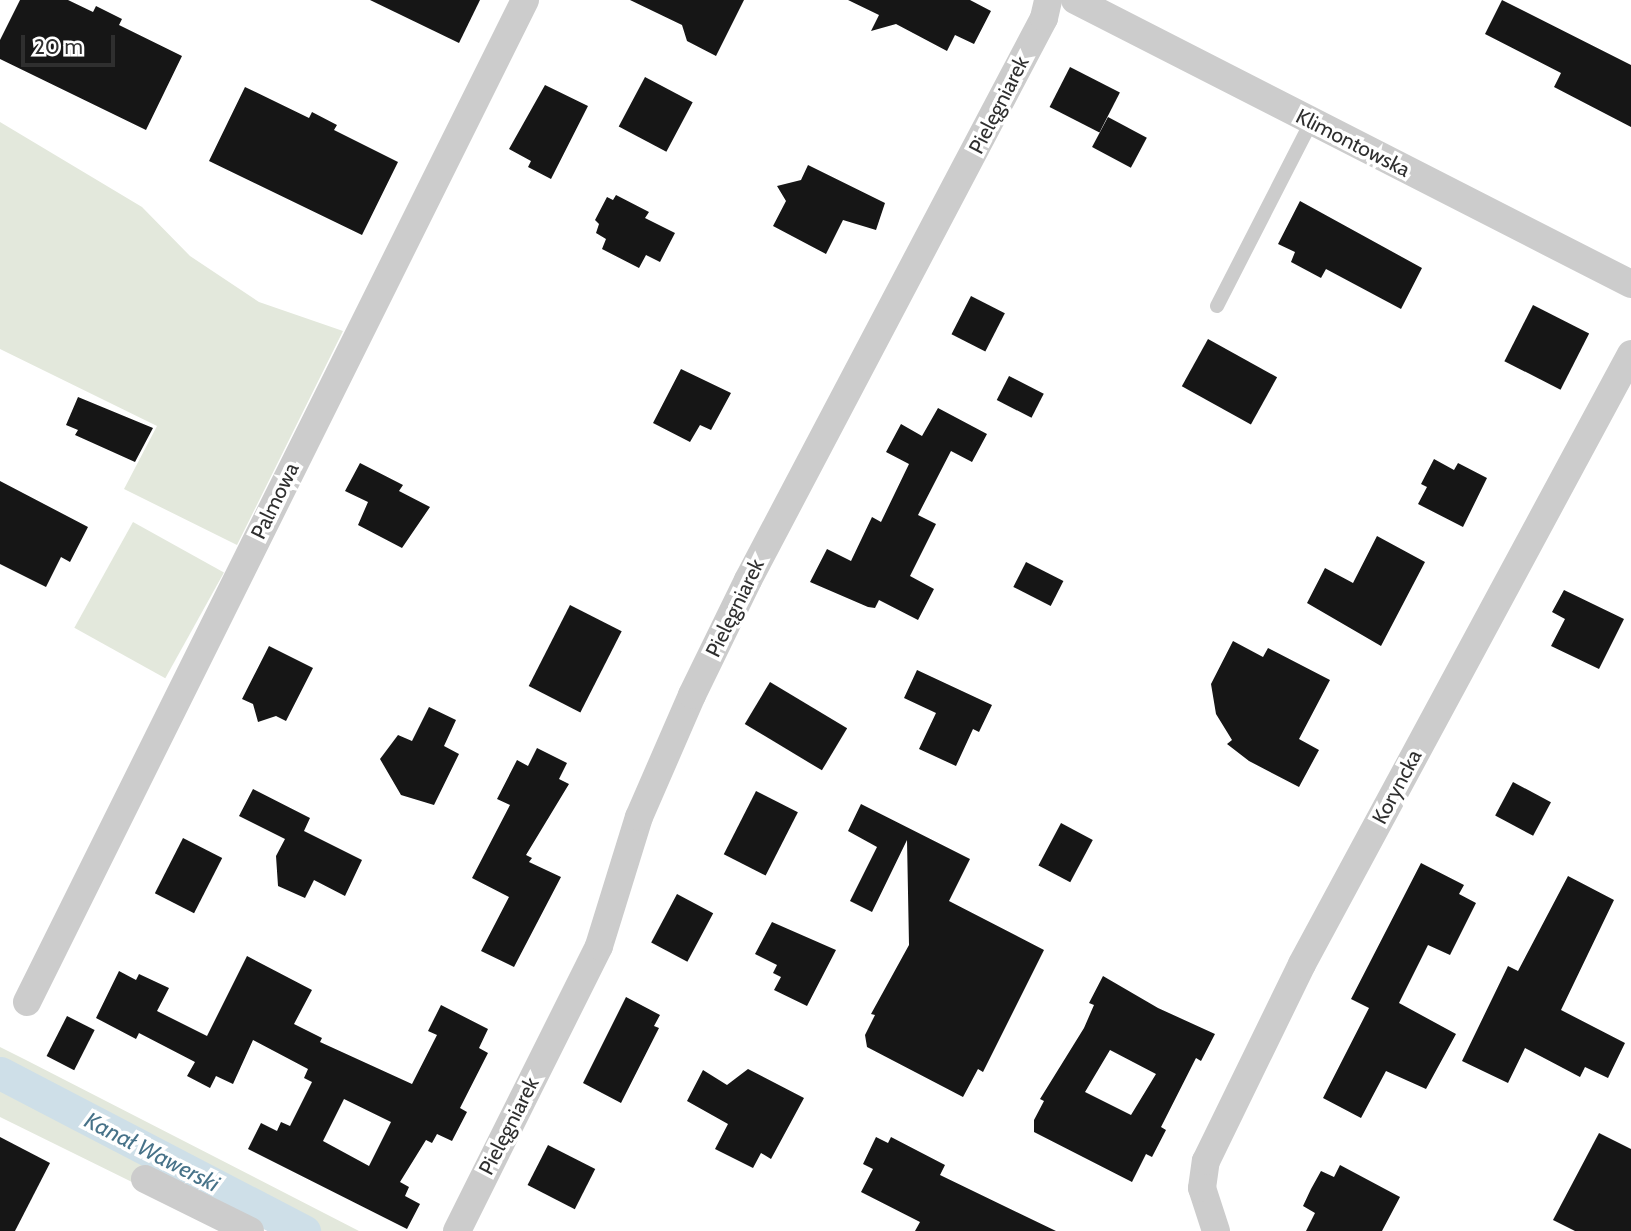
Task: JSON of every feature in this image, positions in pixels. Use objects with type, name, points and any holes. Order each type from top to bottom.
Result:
[{"type":"street","name":"Palmowa","points":[[27,1002],[525,0]]},
{"type":"street","name":"Pielęgniarek","points":[[457,1231],[599,946],[639,817],[709,661],[1044,18],[1048,0]]},
{"type":"street","name":"Klimontowska","points":[[1075,0],[1631,284]]},
{"type":"street","name":"Koryncka","points":[[1216,1231],[1202,1188],[1212,1149],[1302,964],[1631,354]]},
{"type":"street","points":[[145,1179],[250,1231]]},
{"type":"lane","points":[[1217,306],[1311,122]]},
{"type":"shaded area","points":[[0,122],[142,207],[190,256],[259,302],[343,331],[237,545],[124,489],[157,426],[0,349]]},
{"type":"shaded area","points":[[133,522],[224,572],[165,678],[74,628]]},
{"type":"shaded area","points":[[0,1047],[359,1231],[269,1231],[144,1170],[136,1184],[0,1117]]},
{"type":"building","points":[[20,0],[68,0],[93,12],[96,6],[122,19],[119,25],[182,56],[146,130],[0,59],[0,40]]},
{"type":"building","points":[[370,0],[480,0],[459,43]]},
{"type":"building","points":[[630,0],[744,0],[716,56],[687,41],[682,25]]},
{"type":"building","points":[[848,0],[970,0],[991,11],[974,44],[955,35],[947,51],[896,24],[871,31],[879,15]]},
{"type":"building","points":[[1502,0],[1631,65],[1631,127],[1554,87],[1561,73],[1485,34]]},
{"type":"building","points":[[1070,67],[1120,92],[1099,133],[1050,107]]},
{"type":"building","points":[[645,77],[693,102],[666,152],[619,126]]},
{"type":"building","points":[[545,85],[588,106],[551,179],[528,167],[531,161],[509,149]]},
{"type":"building","points":[[245,87],[309,118],[312,112],[337,125],[334,130],[398,162],[362,235],[209,161]]},
{"type":"building","points":[[1108,117],[1147,138],[1131,168],[1092,147]]},
{"type":"building","points":[[808,165],[885,203],[876,230],[843,220],[826,254],[773,226],[786,201],[777,186],[801,180]]},
{"type":"building","points":[[616,195],[649,212],[645,218],[675,233],[660,262],[646,255],[639,268],[602,249],[606,239],[596,233],[599,224],[595,220],[607,197],[613,200]]},
{"type":"building","points":[[1300,201],[1422,268],[1401,309],[1326,269],[1321,278],[1291,262],[1295,252],[1278,244]]},
{"type":"building","points":[[971,296],[1005,313],[985,352],[951,334]]},
{"type":"building","points":[[1533,305],[1589,334],[1561,390],[1504,361]]},
{"type":"building","points":[[1208,339],[1277,377],[1251,425],[1182,386]]},
{"type":"building","points":[[681,369],[731,393],[711,430],[700,425],[690,442],[653,423]]},
{"type":"building","points":[[1009,376],[1044,394],[1031,418],[997,400]]},
{"type":"building","points":[[78,397],[153,428],[135,462],[75,435],[78,430],[66,425]]},
{"type":"building","points":[[938,408],[987,434],[972,462],[951,451],[918,515],[936,524],[910,576],[934,589],[918,620],[879,600],[875,608],[868,607],[810,582],[827,549],[851,561],[872,517],[881,522],[909,464],[886,452],[901,424],[922,436]]},
{"type":"building","points":[[1434,459],[1454,470],[1458,463],[1487,478],[1463,527],[1418,504],[1427,487],[1421,484]]},
{"type":"building","points":[[360,463],[403,485],[399,491],[430,507],[402,548],[358,525],[368,502],[345,491]]},
{"type":"building","points":[[0,481],[88,527],[70,562],[61,557],[46,587],[0,564]]},
{"type":"building","points":[[1377,536],[1425,562],[1381,646],[1307,603],[1325,568],[1353,583]]},
{"type":"building","points":[[1026,562],[1063,581],[1051,606],[1013,587]]},
{"type":"building","points":[[1564,590],[1624,619],[1599,669],[1551,646],[1565,619],[1552,612]]},
{"type":"building","points":[[570,605],[622,631],[580,712],[529,686]]},
{"type":"building","points":[[1233,641],[1263,657],[1268,648],[1330,680],[1299,739],[1319,750],[1299,787],[1249,761],[1227,744],[1232,740],[1216,714],[1211,684]]},
{"type":"building","points":[[269,646],[313,668],[286,721],[276,716],[258,722],[253,704],[242,699]]},
{"type":"building","points":[[917,670],[992,705],[979,732],[973,729],[956,766],[919,749],[936,713],[904,698]]},
{"type":"building","points":[[770,682],[847,728],[822,770],[745,724]]},
{"type":"building","points":[[429,707],[456,720],[444,746],[459,754],[434,805],[401,795],[380,759],[398,735],[412,741]]},
{"type":"building","points":[[537,748],[567,763],[559,779],[569,784],[526,855],[532,858],[529,862],[561,877],[514,967],[481,951],[509,897],[472,878],[510,805],[497,799],[517,760],[528,766]]},
{"type":"building","points":[[1513,782],[1551,802],[1533,836],[1495,816]]},
{"type":"building","points":[[253,789],[310,818],[304,831],[362,860],[345,896],[314,880],[305,898],[278,886],[276,856],[285,839],[239,816]]},
{"type":"building","points":[[756,791],[798,812],[766,876],[724,854]]},
{"type":"building","points":[[861,804],[970,859],[949,901],[1044,950],[983,1072],[978,1069],[963,1097],[867,1047],[865,1035],[875,1015],[871,1014],[909,945],[907,840],[872,912],[850,901],[877,847],[848,831]]},
{"type":"building","points":[[1061,823],[1093,840],[1070,882],[1038,865]]},
{"type":"building","points":[[183,838],[222,858],[194,913],[155,893]]},
{"type":"building","points":[[1421,863],[1464,885],[1459,894],[1476,903],[1450,955],[1428,945],[1399,1003],[1456,1034],[1426,1089],[1386,1071],[1361,1118],[1323,1098],[1369,1008],[1351,999]]},
{"type":"building","points":[[1568,876],[1614,900],[1561,1010],[1625,1043],[1608,1078],[1585,1067],[1580,1077],[1525,1048],[1508,1083],[1462,1061],[1508,966],[1518,971]]},
{"type":"building","points":[[677,894],[713,913],[687,962],[651,943]]},
{"type":"building","points":[[772,922],[836,950],[807,1006],[774,990],[781,977],[773,973],[777,965],[755,954]]},
{"type":"building","points":[[247,956],[312,990],[294,1024],[322,1038],[320,1042],[412,1084],[437,1035],[428,1031],[441,1005],[488,1029],[479,1048],[488,1053],[460,1108],[467,1112],[452,1141],[437,1134],[432,1143],[426,1140],[400,1182],[409,1187],[405,1196],[420,1204],[407,1229],[248,1149],[261,1123],[277,1131],[281,1122],[290,1126],[312,1082],[304,1078],[308,1069],[253,1040],[233,1084],[216,1076],[210,1088],[187,1076],[195,1062],[139,1033],[136,1039],[96,1018],[119,971],[136,980],[139,974],[169,988],[157,1011],[207,1036]],"holes":[[[344,1099],[391,1122],[369,1166],[323,1141]]]},
{"type":"building","points":[[1103,976],[1158,1008],[1215,1034],[1201,1061],[1196,1058],[1161,1127],[1166,1130],[1152,1157],[1146,1154],[1132,1182],[1034,1132],[1034,1120],[1044,1101],[1040,1099],[1084,1028],[1094,1005],[1089,1003]],"holes":[[[1110,1050],[1156,1074],[1131,1115],[1085,1092]]]},
{"type":"building","points":[[626,997],[660,1015],[654,1026],[659,1028],[621,1103],[583,1083]]},
{"type":"building","points":[[67,1016],[95,1030],[74,1070],[47,1056]]},
{"type":"building","points":[[748,1069],[804,1098],[771,1159],[761,1153],[753,1168],[715,1149],[728,1124],[687,1101],[703,1070],[727,1085]]},
{"type":"building","points":[[1599,1133],[1631,1149],[1631,1231],[1575,1231],[1553,1220]]},
{"type":"building","points":[[0,1137],[50,1163],[15,1231],[0,1231]]},
{"type":"building","points":[[876,1137],[888,1143],[891,1137],[945,1165],[940,1175],[1056,1231],[915,1231],[920,1222],[861,1192],[873,1169],[863,1164]]},
{"type":"building","points":[[548,1145],[595,1169],[575,1209],[528,1185]]},
{"type":"building","points":[[1340,1165],[1400,1197],[1382,1231],[1306,1231],[1315,1213],[1303,1206],[1311,1189],[1321,1171],[1334,1177]]},
{"type":"waterway","name":"Kanał Wawerski","points":[[0,1073],[304,1231]]}]
